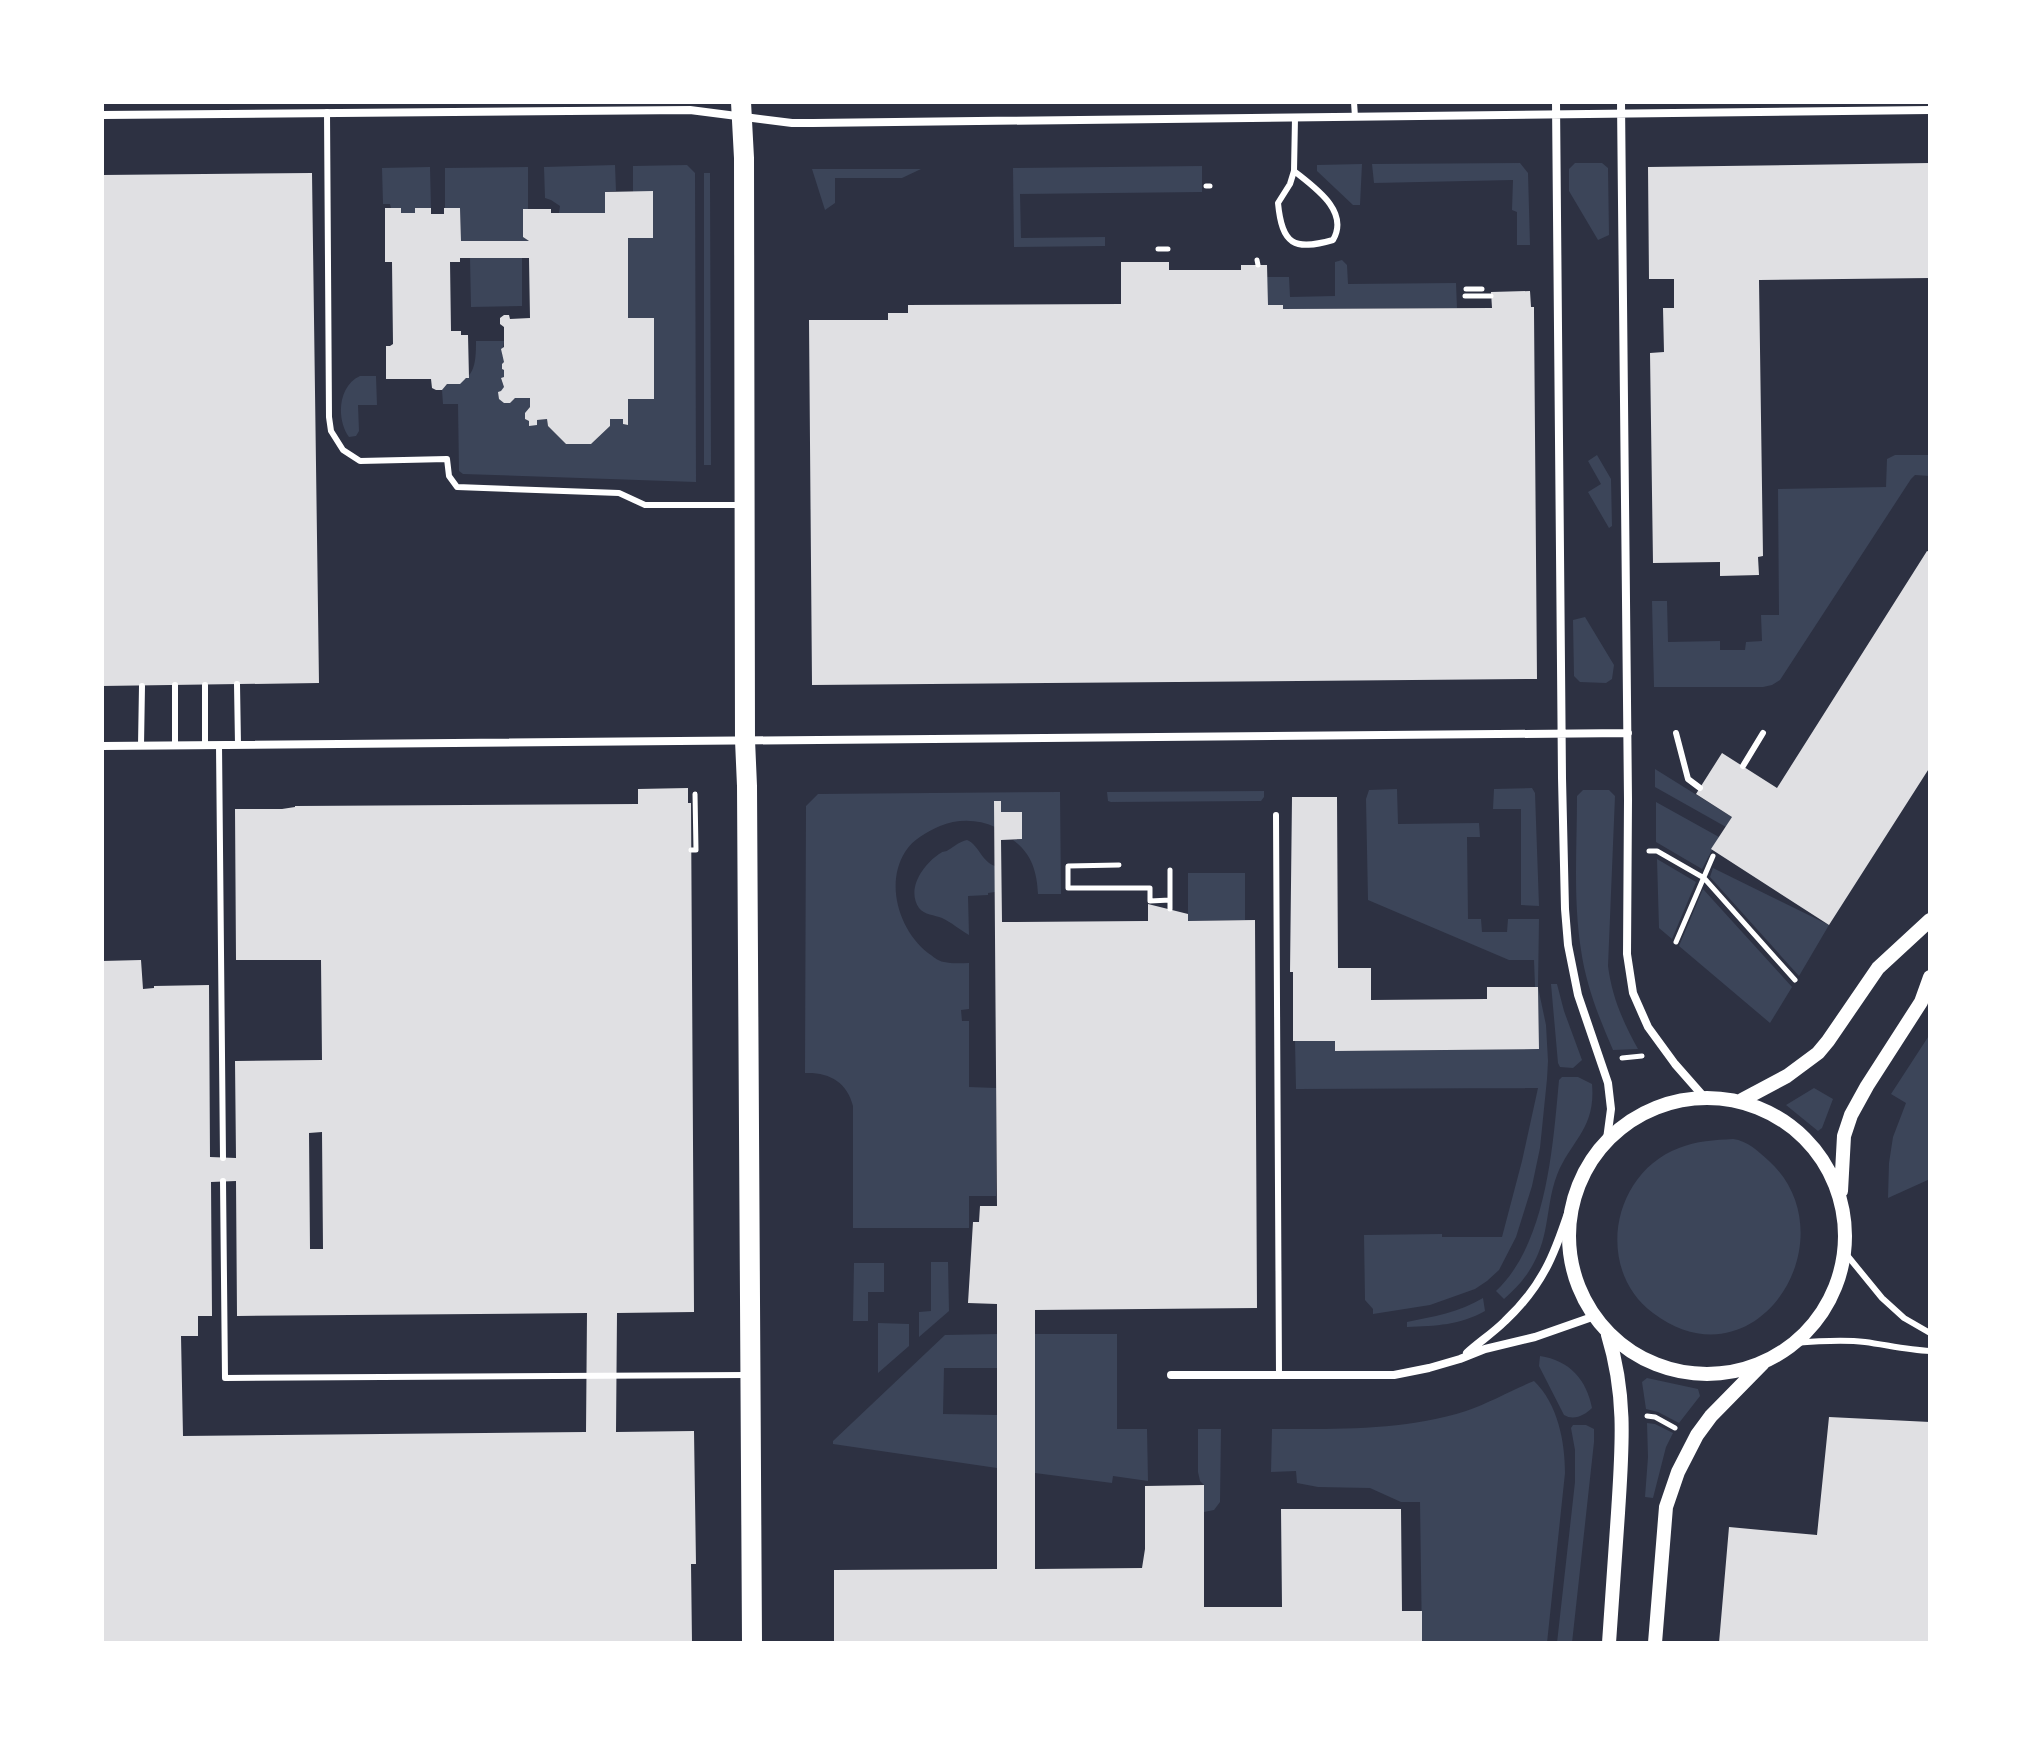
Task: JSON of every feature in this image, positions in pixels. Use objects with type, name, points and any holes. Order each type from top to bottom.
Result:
[{"type":"main road","points":[[741,109],[744,158],[752,1643]]},
{"type":"street","points":[[1556,102],[1565,909],[1568,945],[1578,995],[1608,1083],[1611,1109],[1607,1139]]},
{"type":"street","points":[[1621,102],[1628,733],[1627,954],[1633,993],[1648,1027],[1704,1097]]},
{"type":"street","points":[[102,115],[741,109],[805,123],[1930,110]]},
{"type":"street","points":[[102,746],[1628,733]]},
{"type":"street","points":[[1742,1100],[1787,1076],[1818,1053],[1878,968],[1930,920]]},
{"type":"street","points":[[1573,1198],[1568,1235],[1572,1271],[1587,1305],[1608,1334],[1639,1358],[1676,1371],[1714,1375],[1763,1363],[1783,1353],[1809,1330],[1829,1302],[1846,1254],[1841,1200],[1844,1136],[1851,1115],[1867,1086],[1921,1002],[1930,977]]},
{"type":"street","points":[[1460,1359],[1505,1321],[1534,1290],[1554,1255],[1587,1166],[1607,1139],[1636,1116],[1668,1102],[1704,1097],[1742,1100],[1768,1111],[1793,1127],[1823,1159],[1841,1200]]},
{"type":"street","points":[[1171,1375],[1394,1375],[1535,1337],[1595,1316]]},
{"type":"street","points":[[1608,1334],[1620,1380],[1623,1418],[1609,1643]]},
{"type":"street","points":[[1655,1643],[1666,1507],[1678,1472],[1697,1435],[1711,1416],[1763,1363]]},
{"type":"lane","points":[[1354,102],[1355,117]]},
{"type":"lane","points":[[327,112],[329,417],[331,431],[343,450],[360,461],[447,459],[449,476],[457,487],[619,493],[645,505],[744,505]]},
{"type":"lane","points":[[1294,171],[1322,194],[1334,211],[1338,231],[1333,240],[1301,246],[1282,231],[1278,203],[1294,171],[1295,118]]},
{"type":"lane","points":[[237,684],[238,745]]},
{"type":"lane","points":[[175,685],[175,745]]},
{"type":"lane","points":[[205,685],[205,745]]},
{"type":"lane","points":[[141,745],[142,686]]},
{"type":"lane","points":[[1676,733],[1688,779],[1700,788]]},
{"type":"lane","points":[[1743,766],[1763,733]]},
{"type":"lane","points":[[219,745],[223,1158]]},
{"type":"lane","points":[[1276,815],[1279,1374]]},
{"type":"lane","points":[[223,1181],[225,1378],[751,1375]]},
{"type":"lane","points":[[1846,1254],[1882,1298],[1904,1318],[1930,1333]]},
{"type":"lane","points":[[1794,1343],[1862,1341],[1930,1351]]},
{"type":"path","points":[[1158,249],[1168,249]]},
{"type":"path","points":[[1482,289],[1466,292],[1491,296]]},
{"type":"path","points":[[691,850],[696,850],[695,794]]},
{"type":"path","points":[[1649,851],[1657,851],[1704,878],[1795,980]]},
{"type":"path","points":[[1676,942],[1713,856]]},
{"type":"path","points":[[1119,865],[1068,866],[1068,888],[1150,888],[1150,901],[1170,900]]},
{"type":"path","points":[[1170,870],[1170,909]]},
{"type":"path","points":[[1617,1058],[1642,1056]]},
{"type":"path","points":[[1647,1416],[1676,1428]]},
{"type":"shaded area","points":[[1520,163],[1528,173],[1530,245],[1517,245],[1517,212],[1512,210],[1513,180],[1374,183],[1372,164]]},
{"type":"shaded area","points":[[1575,163],[1602,163],[1608,168],[1609,235],[1598,240],[1569,191],[1569,169]]},
{"type":"shaded area","points":[[1362,164],[1360,205],[1353,205],[1317,171],[1317,165]]},
{"type":"shaded area","points":[[615,165],[616,191],[605,192],[605,213],[559,213],[560,206],[545,198],[544,167]]},
{"type":"shaded area","points":[[687,165],[695,173],[696,482],[463,474],[459,471],[458,404],[443,404],[442,390],[447,384],[463,380],[472,371],[476,341],[504,341],[504,377],[501,379],[510,403],[515,398],[530,398],[530,407],[525,414],[529,426],[537,420],[547,419],[548,426],[566,444],[591,444],[610,426],[610,419],[623,419],[623,424],[628,425],[628,399],[654,399],[654,318],[628,318],[628,238],[653,238],[653,192],[633,192],[633,166]]},
{"type":"shaded area","points":[[1202,166],[1202,192],[1020,194],[1021,238],[1105,237],[1105,246],[1014,247],[1013,168]]},
{"type":"shaded area","points":[[430,167],[431,208],[415,208],[415,213],[401,213],[400,208],[383,204],[382,168]]},
{"type":"shaded area","points":[[528,167],[528,209],[523,210],[523,237],[529,241],[461,241],[460,208],[445,208],[445,168]]},
{"type":"shaded area","points":[[812,169],[921,169],[902,178],[835,178],[835,203],[825,210]]},
{"type":"shaded area","points":[[704,173],[710,173],[711,465],[704,465]]},
{"type":"shaded area","points":[[470,258],[522,258],[522,306],[471,307]]},
{"type":"shaded area","points":[[1342,260],[1347,265],[1348,284],[1456,283],[1457,308],[1283,309],[1268,305],[1267,277],[1289,277],[1290,297],[1335,296],[1335,262]]},
{"type":"shaded area","points":[[360,376],[376,376],[377,405],[358,405],[359,431],[356,436],[349,437],[342,421],[341,404],[347,387]]},
{"type":"shaded area","points":[[1597,455],[1611,479],[1612,526],[1609,528],[1588,492],[1601,484],[1588,461]]},
{"type":"shaded area","points":[[1895,455],[1930,455],[1930,476],[1915,475],[1911,479],[1780,680],[1763,687],[1654,687],[1652,601],[1667,601],[1668,642],[1720,641],[1720,650],[1745,650],[1746,642],[1762,641],[1761,615],[1779,615],[1778,489],[1886,487],[1887,459]]},
{"type":"shaded area","points":[[1585,617],[1614,665],[1612,679],[1606,683],[1580,682],[1574,676],[1573,620]]},
{"type":"shaded area","points":[[1655,769],[1732,817],[1726,827],[1655,787]]},
{"type":"shaded area","points":[[1532,788],[1535,793],[1539,906],[1521,905],[1521,809],[1493,809],[1494,789]]},
{"type":"shaded area","points":[[1397,789],[1398,824],[1479,823],[1480,837],[1467,837],[1468,919],[1481,919],[1482,932],[1507,932],[1508,919],[1539,919],[1538,987],[1546,1025],[1548,1061],[1540,1148],[1532,1186],[1516,1237],[1499,1270],[1475,1289],[1430,1305],[1373,1314],[1373,1309],[1365,1300],[1364,1235],[1502,1237],[1538,1088],[1296,1089],[1295,1041],[1335,1041],[1335,1051],[1539,1049],[1538,988],[1535,987],[1534,960],[1509,960],[1368,900],[1366,799],[1369,790]]},
{"type":"shaded area","points":[[1583,790],[1609,790],[1615,796],[1608,966],[1619,1009],[1638,1049],[1613,1050],[1583,963],[1576,873],[1577,796]]},
{"type":"shaded area","points":[[1264,791],[1261,801],[1111,802],[1108,801],[1107,792]]},
{"type":"shaded area","points":[[1060,792],[1061,894],[1038,894],[1032,863],[1013,840],[1022,839],[1022,812],[1001,812],[1000,801],[995,801],[995,827],[975,821],[953,822],[925,833],[908,847],[896,878],[898,906],[909,932],[918,943],[939,961],[969,963],[969,1009],[961,1010],[962,1021],[969,1021],[969,1087],[996,1088],[996,1196],[969,1196],[969,1228],[853,1228],[853,1106],[836,1080],[822,1074],[805,1073],[806,806],[818,794]]},
{"type":"shaded area","points":[[1656,802],[1719,837],[1702,869],[1656,842]]},
{"type":"shaded area","points":[[967,840],[986,861],[995,866],[995,892],[968,896],[969,935],[921,910],[914,893],[918,878],[927,864],[939,854]]},
{"type":"shaded area","points":[[1657,859],[1696,882],[1672,939],[1659,928]]},
{"type":"shaded area","points":[[1713,868],[1829,925],[1799,976],[1710,877]]},
{"type":"shaded area","points":[[1188,873],[1245,873],[1245,920],[1188,921]]},
{"type":"shaded area","points":[[1703,889],[1792,987],[1770,1023],[1679,946]]},
{"type":"shaded area","points":[[1551,984],[1557,984],[1582,1060],[1573,1068],[1560,1067],[1558,1063]]},
{"type":"shaded area","points":[[1930,1034],[1930,1179],[1888,1198],[1893,1137],[1906,1103],[1891,1094]]},
{"type":"shaded area","points":[[1562,1077],[1578,1077],[1592,1084],[1590,1112],[1557,1175],[1535,1260],[1525,1277],[1504,1299],[1496,1291],[1527,1247],[1537,1220],[1550,1163],[1559,1080]]},
{"type":"shaded area","points":[[1814,1088],[1833,1099],[1818,1131],[1786,1105]]},
{"type":"shaded area","points":[[1733,1139],[1748,1144],[1765,1157],[1792,1193],[1801,1228],[1796,1263],[1781,1295],[1757,1319],[1727,1333],[1691,1332],[1653,1313],[1634,1294],[1623,1272],[1618,1248],[1619,1223],[1626,1200],[1638,1178],[1656,1160],[1692,1144]]},
{"type":"shaded area","points":[[931,1262],[948,1262],[949,1311],[919,1337],[919,1312],[931,1311]]},
{"type":"shaded area","points":[[854,1263],[884,1263],[884,1292],[868,1292],[868,1321],[853,1321]]},
{"type":"shaded area","points":[[1483,1298],[1485,1311],[1466,1319],[1407,1327],[1407,1322],[1455,1310]]},
{"type":"shaded area","points":[[878,1323],[909,1324],[909,1346],[878,1373]]},
{"type":"shaded area","points":[[998,1334],[997,1368],[944,1368],[943,1414],[997,1415],[997,1468],[833,1444],[945,1335]]},
{"type":"shaded area","points":[[1035,1334],[1117,1334],[1117,1429],[1147,1429],[1148,1481],[1113,1476],[1112,1483],[1035,1473]]},
{"type":"shaded area","points":[[1540,1356],[1560,1362],[1575,1373],[1586,1389],[1592,1408],[1579,1416],[1564,1415],[1539,1366]]},
{"type":"shaded area","points":[[1647,1378],[1698,1389],[1700,1396],[1679,1423],[1646,1409],[1642,1382]]},
{"type":"shaded area","points":[[1534,1381],[1554,1412],[1562,1436],[1565,1461],[1547,1643],[1422,1643],[1420,1502],[1401,1502],[1370,1488],[1318,1487],[1297,1483],[1296,1471],[1271,1472],[1272,1429],[1370,1428],[1442,1418],[1466,1411]]},
{"type":"shaded area","points":[[1647,1423],[1673,1433],[1666,1447],[1653,1498],[1645,1497]]},
{"type":"shaded area","points":[[1573,1425],[1586,1425],[1594,1429],[1594,1442],[1572,1643],[1557,1643],[1575,1482]]},
{"type":"shaded area","points":[[1198,1429],[1221,1429],[1220,1502],[1214,1510],[1204,1512],[1204,1485],[1198,1472]]},
{"type":"building","points":[[1930,163],[1930,278],[1759,280],[1763,556],[1758,557],[1759,575],[1720,576],[1720,562],[1653,563],[1650,353],[1664,352],[1663,308],[1674,308],[1674,279],[1649,279],[1648,167]]},
{"type":"building","points":[[312,173],[319,683],[102,686],[102,175]]},
{"type":"building","points":[[653,191],[653,238],[628,238],[628,318],[654,318],[654,399],[628,399],[628,425],[623,424],[623,419],[610,419],[610,426],[591,444],[566,444],[548,426],[547,419],[537,420],[537,425],[529,426],[525,413],[530,407],[530,398],[515,398],[510,403],[499,399],[498,392],[504,387],[501,349],[504,347],[504,327],[500,324],[500,318],[509,315],[510,319],[530,318],[529,258],[460,258],[460,262],[450,262],[451,331],[468,335],[469,378],[460,384],[447,384],[442,390],[432,388],[431,379],[386,379],[386,346],[393,344],[392,262],[385,262],[385,208],[401,208],[401,213],[415,213],[415,208],[431,208],[431,214],[444,214],[444,208],[460,208],[461,241],[529,241],[523,237],[523,209],[551,209],[551,213],[605,213],[605,192]]},
{"type":"building","points":[[1121,262],[1169,262],[1169,270],[1241,270],[1241,265],[1267,265],[1268,305],[1283,305],[1283,309],[1492,308],[1491,292],[1530,291],[1531,307],[1534,307],[1537,679],[812,685],[809,320],[888,320],[888,313],[908,313],[908,305],[1121,304]]},
{"type":"building","points":[[1927,551],[1930,552],[1930,767],[1829,925],[1711,849],[1732,817],[1696,794],[1722,753],[1777,788]]},
{"type":"building","points":[[688,788],[688,803],[691,803],[694,1312],[617,1313],[616,1432],[694,1431],[696,1564],[691,1564],[692,1643],[102,1643],[102,961],[141,960],[143,989],[209,985],[210,1157],[236,1158],[235,1061],[322,1060],[321,960],[236,960],[235,809],[638,804],[638,789]],"holes":[[[322,1132],[323,1249],[310,1249],[309,1133]],[[236,1181],[237,1316],[587,1313],[586,1432],[183,1436],[181,1336],[198,1336],[198,1316],[212,1316],[211,1182]]]},
{"type":"building","points":[[1292,797],[1337,797],[1338,968],[1371,968],[1371,1000],[1487,999],[1487,987],[1538,987],[1539,1049],[1335,1051],[1335,1041],[1293,1041],[1293,972],[1290,972]]},
{"type":"building","points":[[994,801],[1001,801],[1001,812],[1022,812],[1022,839],[1001,840],[1002,922],[1148,921],[1148,904],[1188,914],[1188,921],[1255,920],[1257,1308],[1035,1310],[1035,1569],[1142,1568],[1145,1486],[1204,1485],[1204,1607],[1282,1607],[1281,1509],[1401,1509],[1402,1611],[1422,1611],[1422,1643],[834,1643],[834,1570],[997,1569],[997,1304],[968,1303],[973,1222],[979,1222],[980,1206],[997,1206]]},
{"type":"building","points":[[1829,1417],[1930,1422],[1930,1643],[1719,1643],[1729,1527],[1817,1535]]}]
